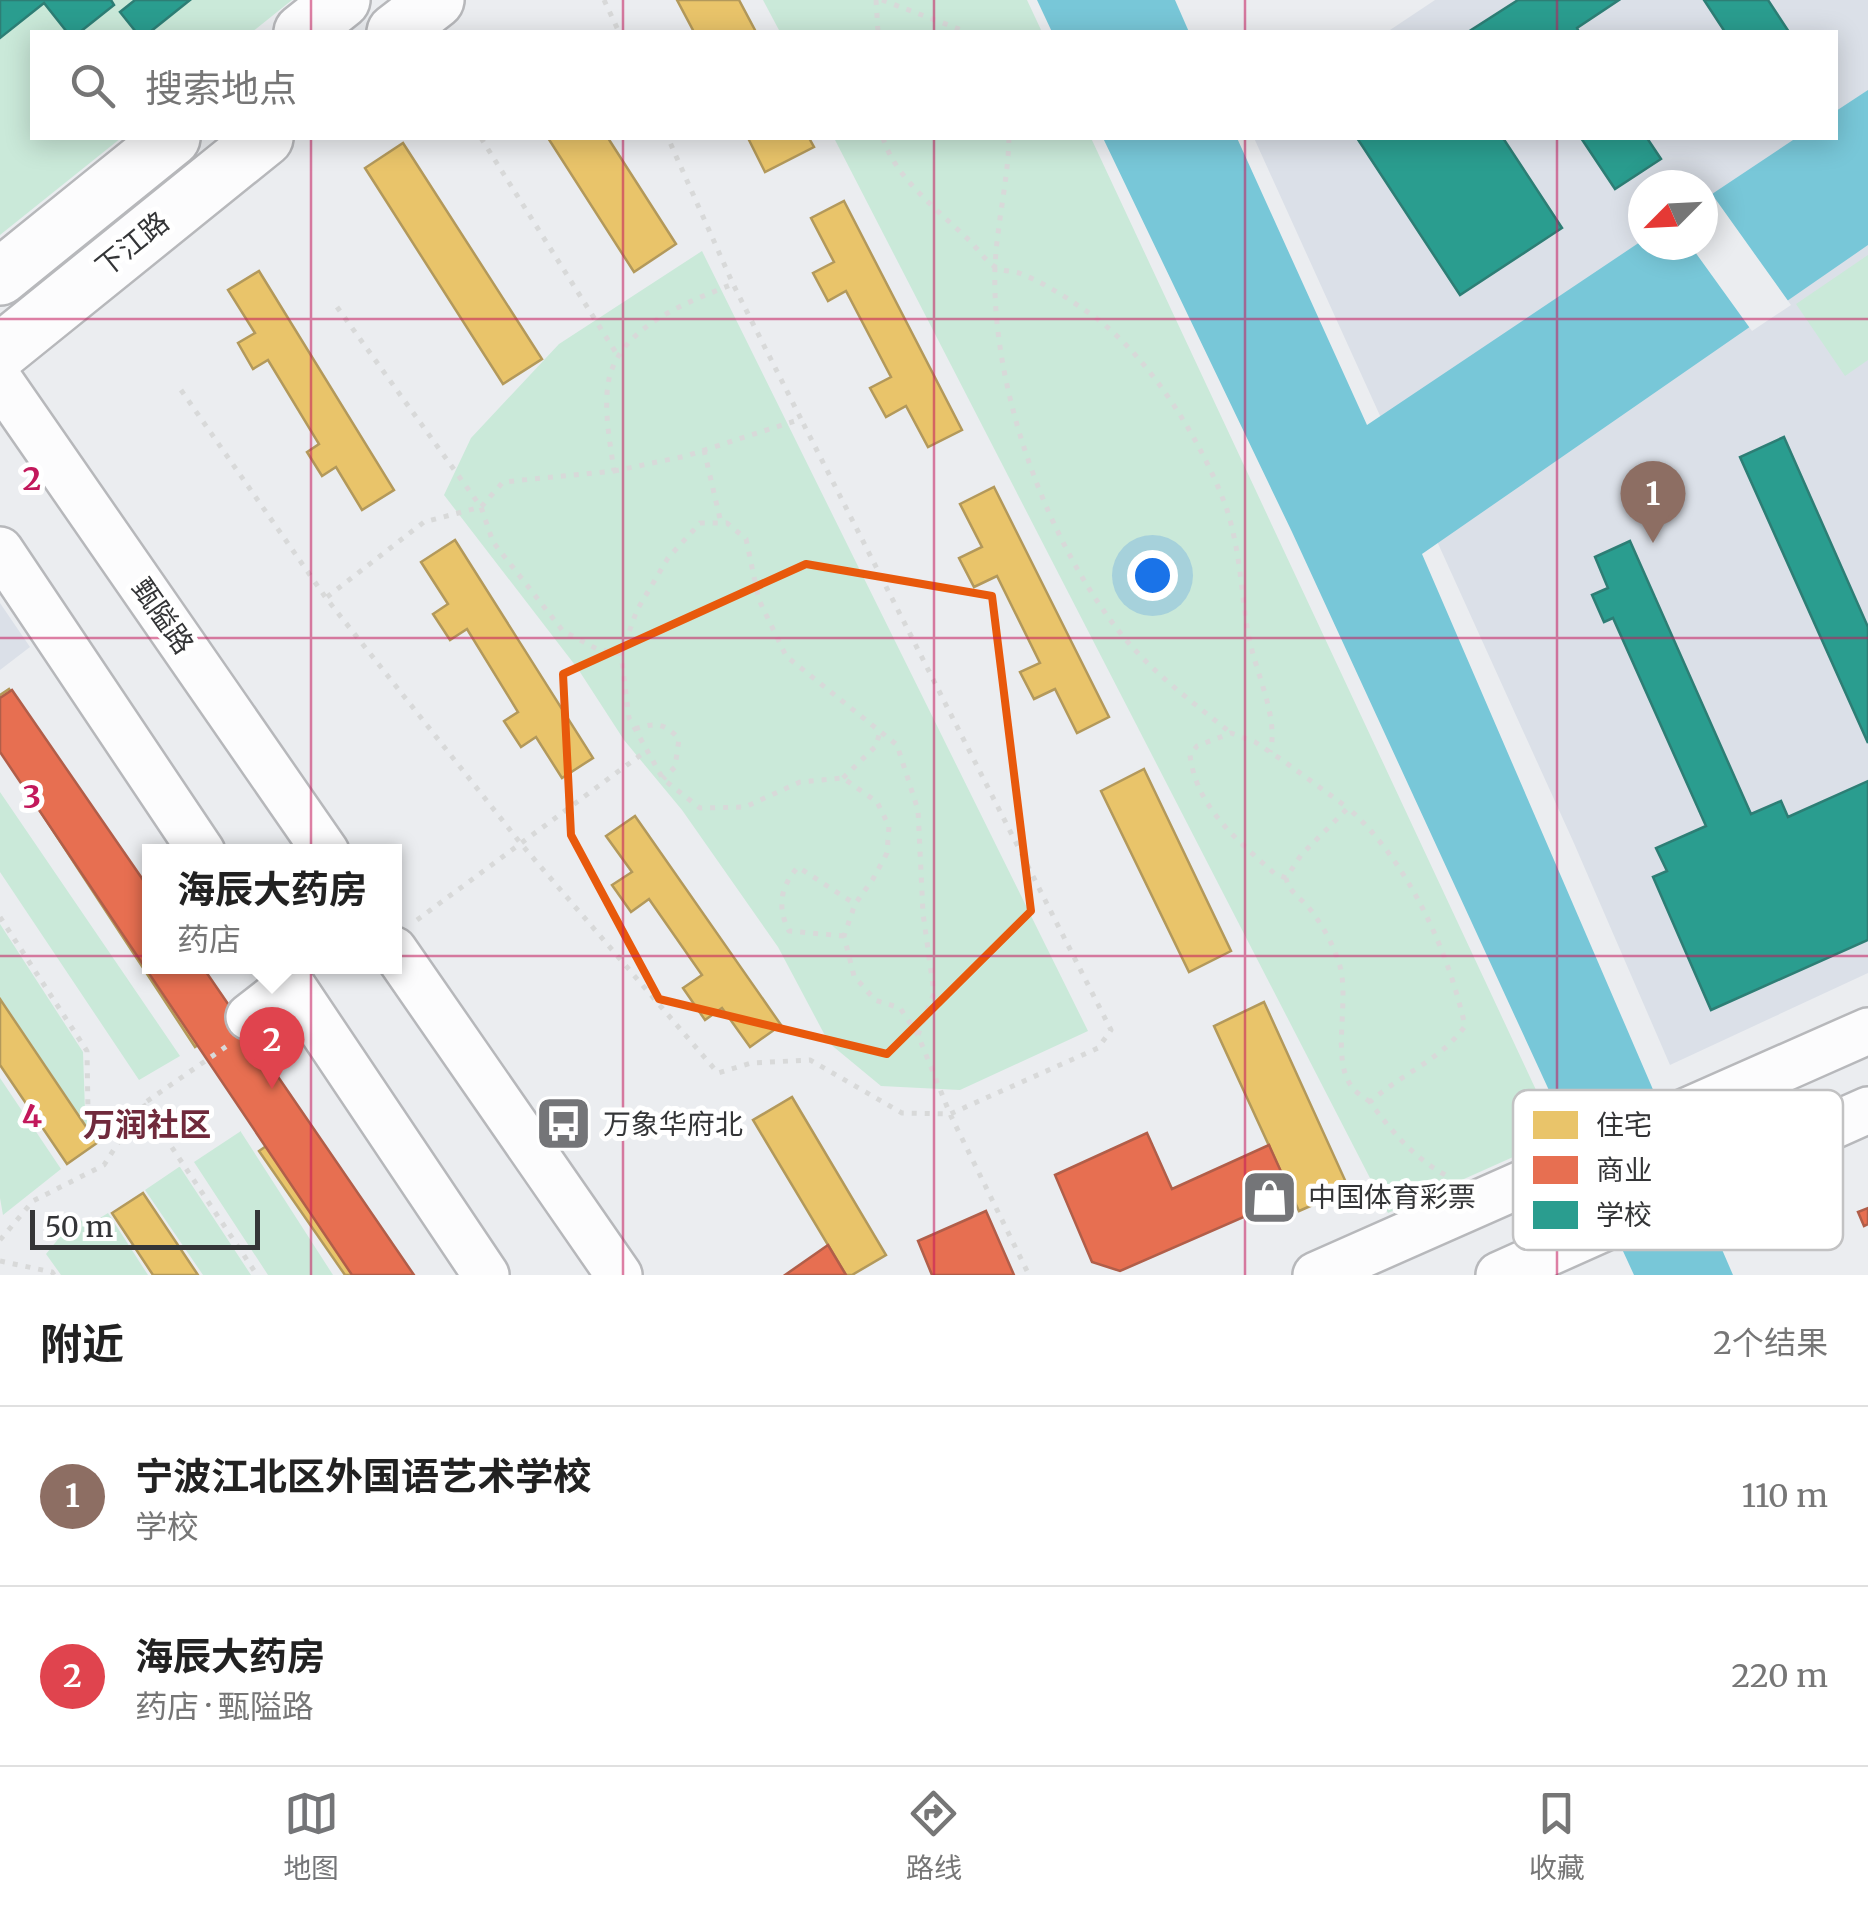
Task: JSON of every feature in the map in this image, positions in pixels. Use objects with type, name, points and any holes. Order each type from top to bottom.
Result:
[{"type":"main road","points":[[304,30],[342,0]]},
{"type":"main road","points":[[398,30],[436,0]]},
{"type":"main road","name":"下江路","points":[[0,278],[170,140]]},
{"type":"main road","name":"下江路","points":[[0,352],[263,140]]},
{"type":"street","name":"甄隘路","points":[[0,381],[320,844]]},
{"type":"street","points":[[0,550],[197,844]]},
{"type":"street","points":[[402,940],[619,1275]]},
{"type":"street","points":[[240,1031],[285,975],[486,1275]]},
{"type":"street","points":[[1732,1090],[1868,1031]]},
{"type":"street","points":[[1843,1121],[1868,1110]]},
{"type":"street","points":[[1316,1275],[1513,1186]]},
{"type":"street","points":[[1499,1275],[1555,1250]]},
{"type":"path","points":[[604,0],[618,30]]},
{"type":"path","points":[[878,30],[879,0],[962,30]]},
{"type":"path","points":[[482,140],[618,356]]},
{"type":"path","points":[[181,390],[326,598],[522,845],[718,1073],[751,1063],[810,1060],[902,1113],[950,1114],[1098,1048],[1111,1030],[733,284],[669,140]]},
{"type":"path","points":[[884,140],[921,198],[949,220],[995,267],[1056,290],[1124,343],[1166,394],[1189,430],[1226,507],[1256,672],[1274,735],[1270,752]]},
{"type":"path","points":[[1009,140],[995,267],[1005,370],[1020,436],[1038,486],[1081,575],[1118,630],[1152,668],[1231,732],[1270,752],[1348,808],[1394,857],[1414,892],[1459,998],[1465,1026],[1449,1048],[1388,1086],[1370,1102]]},
{"type":"path","points":[[614,471],[608,431],[608,381],[618,356],[647,328],[688,302],[733,284]]},
{"type":"path","points":[[336,307],[482,507],[493,542],[563,630],[597,649],[621,654]]},
{"type":"path","points":[[326,598],[424,522],[482,507],[503,482],[614,471],[704,450],[801,419]]},
{"type":"path","points":[[704,450],[721,523]]},
{"type":"path","points":[[880,731],[876,746],[843,778],[800,782],[746,807],[700,808],[663,779],[629,718],[621,654],[637,610],[668,558],[700,523],[727,523],[746,539],[759,600],[786,656],[880,731],[897,745],[918,810],[923,913],[934,993],[918,1035]]},
{"type":"path","points":[[635,729],[651,724],[668,726],[680,739],[674,767],[663,779]]},
{"type":"path","points":[[1231,732],[1196,746],[1190,755],[1192,772],[1214,815],[1274,873],[1286,878]]},
{"type":"path","points":[[402,937],[647,750]]},
{"type":"path","points":[[843,778],[877,802],[889,826],[887,853],[855,904],[844,936],[854,976],[875,1000],[900,1008],[918,1035],[950,1114],[1029,1275]]},
{"type":"path","points":[[1348,808],[1301,855],[1286,878],[1288,888],[1309,908],[1326,933],[1340,965],[1345,996],[1343,1065],[1351,1086],[1423,1163],[1452,1178]]},
{"type":"path","points":[[844,936],[789,931],[780,914],[784,882],[798,868],[855,904]]},
{"type":"path","points":[[0,917],[87,1051],[88,1111],[120,1141]]},
{"type":"path","points":[[0,1240],[34,1202],[104,1166],[143,1104],[240,1031]]},
{"type":"path","points":[[143,1104],[257,1275]]},
{"type":"path","points":[[0,1261],[54,1275]]},
{"type":"highlighted area","points":[[806,564],[992,596],[1031,911],[887,1054],[659,999],[571,835],[563,674]]},
{"type":"shaded area","points":[[1435,0],[1868,0],[1868,973],[1670,1065],[1573,841],[1255,140],[1838,140],[1838,30],[1390,30]]},
{"type":"shaded area","points":[[0,603],[30,647],[0,670]]},
{"type":"green space","points":[[0,0],[292,0],[254,30],[30,30],[30,140],[119,140],[0,235]]},
{"type":"green space","points":[[763,0],[1027,0],[1041,30],[779,30]]},
{"type":"green space","points":[[835,140],[1092,140],[1536,1090],[1513,1090],[1513,1157],[1388,1213]]},
{"type":"green space","points":[[702,251],[1088,1031],[960,1090],[881,1086],[829,1043],[778,947],[682,810],[624,740],[578,669],[444,495],[471,438],[559,344]]},
{"type":"green space","points":[[1868,255],[1868,360],[1845,376],[1796,304]]},
{"type":"green space","points":[[0,792],[180,1056],[139,1080],[0,872]]},
{"type":"green space","points":[[0,924],[83,1052],[85,1111],[109,1135],[98,1143],[0,997]]},
{"type":"green space","points":[[0,1078],[61,1169],[3,1215],[0,1198]]},
{"type":"green space","points":[[241,1131],[333,1275],[268,1275],[194,1162]]},
{"type":"green space","points":[[180,1167],[251,1275],[203,1275],[145,1190]]},
{"type":"green space","points":[[108,1213],[148,1275],[61,1275],[46,1254],[77,1216],[87,1226]]},
{"type":"water","points":[[1037,0],[1175,0],[1188,30],[1051,30]]},
{"type":"water","points":[[1868,90],[1868,245],[1422,554],[1653,1090],[1549,1090],[1292,532],[1104,140],[1238,140],[1367,425],[1628,250],[1628,260],[1718,260],[1718,190],[1793,140],[1838,140],[1838,110]]},
{"type":"water","points":[[1622,1250],[1722,1250],[1733,1275],[1634,1275]]},
{"type":"pier","points":[[1718,203],[1791,305],[1752,331],[1701,260],[1718,260]]},
{"type":"building: 住宅","points":[[677,0],[739,0],[755,30],[693,30]]},
{"type":"building: 住宅","points":[[549,140],[609,140],[676,244],[634,272]]},
{"type":"building: 住宅","points":[[749,140],[810,140],[814,147],[765,172]]},
{"type":"building: 住宅","points":[[403,143],[542,359],[503,384],[365,168]]},
{"type":"building: 住宅","points":[[844,201],[962,430],[928,447],[906,406],[886,417],[870,388],[891,377],[846,291],[828,301],[813,273],[834,262],[811,218]]},
{"type":"building: 住宅","points":[[259,271],[394,490],[362,510],[336,467],[322,476],[307,452],[319,444],[268,360],[253,369],[238,343],[255,333],[228,290]]},
{"type":"building: 住宅","points":[[994,487],[1109,717],[1077,733],[1055,689],[1034,699],[1020,672],[1040,663],[997,576],[974,587],[959,558],[982,547],[960,504]]},
{"type":"building: 住宅","points":[[455,540],[593,758],[562,778],[536,737],[521,747],[504,721],[518,712],[467,629],[450,640],[433,614],[448,604],[421,562]]},
{"type":"building: 住宅","points":[[9,689],[142,891],[142,966],[0,750],[0,695]]},
{"type":"building: 住宅","points":[[1144,769],[1231,951],[1189,972],[1101,791]]},
{"type":"building: 住宅","points":[[635,816],[781,1025],[750,1047],[722,1008],[705,1020],[683,988],[702,975],[649,899],[631,912],[612,885],[632,872],[606,836]]},
{"type":"building: 住宅","points":[[147,974],[196,974],[230,1024],[195,1047]]},
{"type":"building: 住宅","points":[[0,999],[97,1143],[67,1164],[0,1065]]},
{"type":"building: 住宅","points":[[1264,1002],[1349,1189],[1299,1211],[1214,1026]]},
{"type":"building: 住宅","points":[[792,1097],[886,1255],[852,1275],[846,1275],[753,1120]]},
{"type":"building: 住宅","points":[[302,1121],[409,1275],[345,1275],[259,1151]]},
{"type":"building: 住宅","points":[[143,1193],[198,1275],[153,1275],[112,1213]]},
{"type":"building: 商业","points":[[12,690],[142,878],[142,963],[0,752],[0,698]]},
{"type":"building: 商业","points":[[149,974],[207,974],[414,1275],[352,1275]]},
{"type":"building: 商业","points":[[1147,1133],[1172,1189],[1269,1145],[1292,1196],[1120,1271],[1092,1262],[1055,1175]]},
{"type":"building: 商业","points":[[1868,1208],[1868,1224],[1864,1226],[1858,1212]]},
{"type":"building: 商业","points":[[986,1211],[1014,1275],[932,1275],[918,1241]]},
{"type":"building: 商业","points":[[828,1245],[846,1275],[785,1275]]},
{"type":"building: 学校","points":[[0,0],[111,0],[114,5],[83,30],[65,30],[44,3],[0,38]]},
{"type":"building: 学校","points":[[135,0],[190,0],[152,30],[134,30],[120,12]]},
{"type":"building: 学校","points":[[1518,0],[1619,0],[1578,30],[1471,30]]},
{"type":"building: 学校","points":[[1704,0],[1768,0],[1788,30],[1724,30]]},
{"type":"building: 学校","points":[[1358,140],[1504,140],[1562,228],[1460,295]]},
{"type":"building: 学校","points":[[1582,140],[1648,140],[1661,159],[1644,170],[1628,170],[1628,181],[1615,189]]},
{"type":"building: 学校","points":[[1784,437],[1868,627],[1868,743],[1740,457]]},
{"type":"building: 学校","points":[[1630,541],[1751,814],[1781,801],[1788,817],[1868,781],[1868,940],[1711,1010],[1653,877],[1667,871],[1656,848],[1706,826],[1613,618],[1604,622],[1592,595],[1608,588],[1595,557]]},
{"type":"place","name":"宁波江北区外国语艺术学校","points":[[1653,543]]},
{"type":"place","name":"海辰大药房","points":[[272,1089]]},
{"type":"place","name":"万象华府北","points":[[564,1124]]},
{"type":"place","name":"中国体育彩票","points":[[1269,1197]]},
{"type":"district","name":"万润社区","points":[[147,1125]]}]
